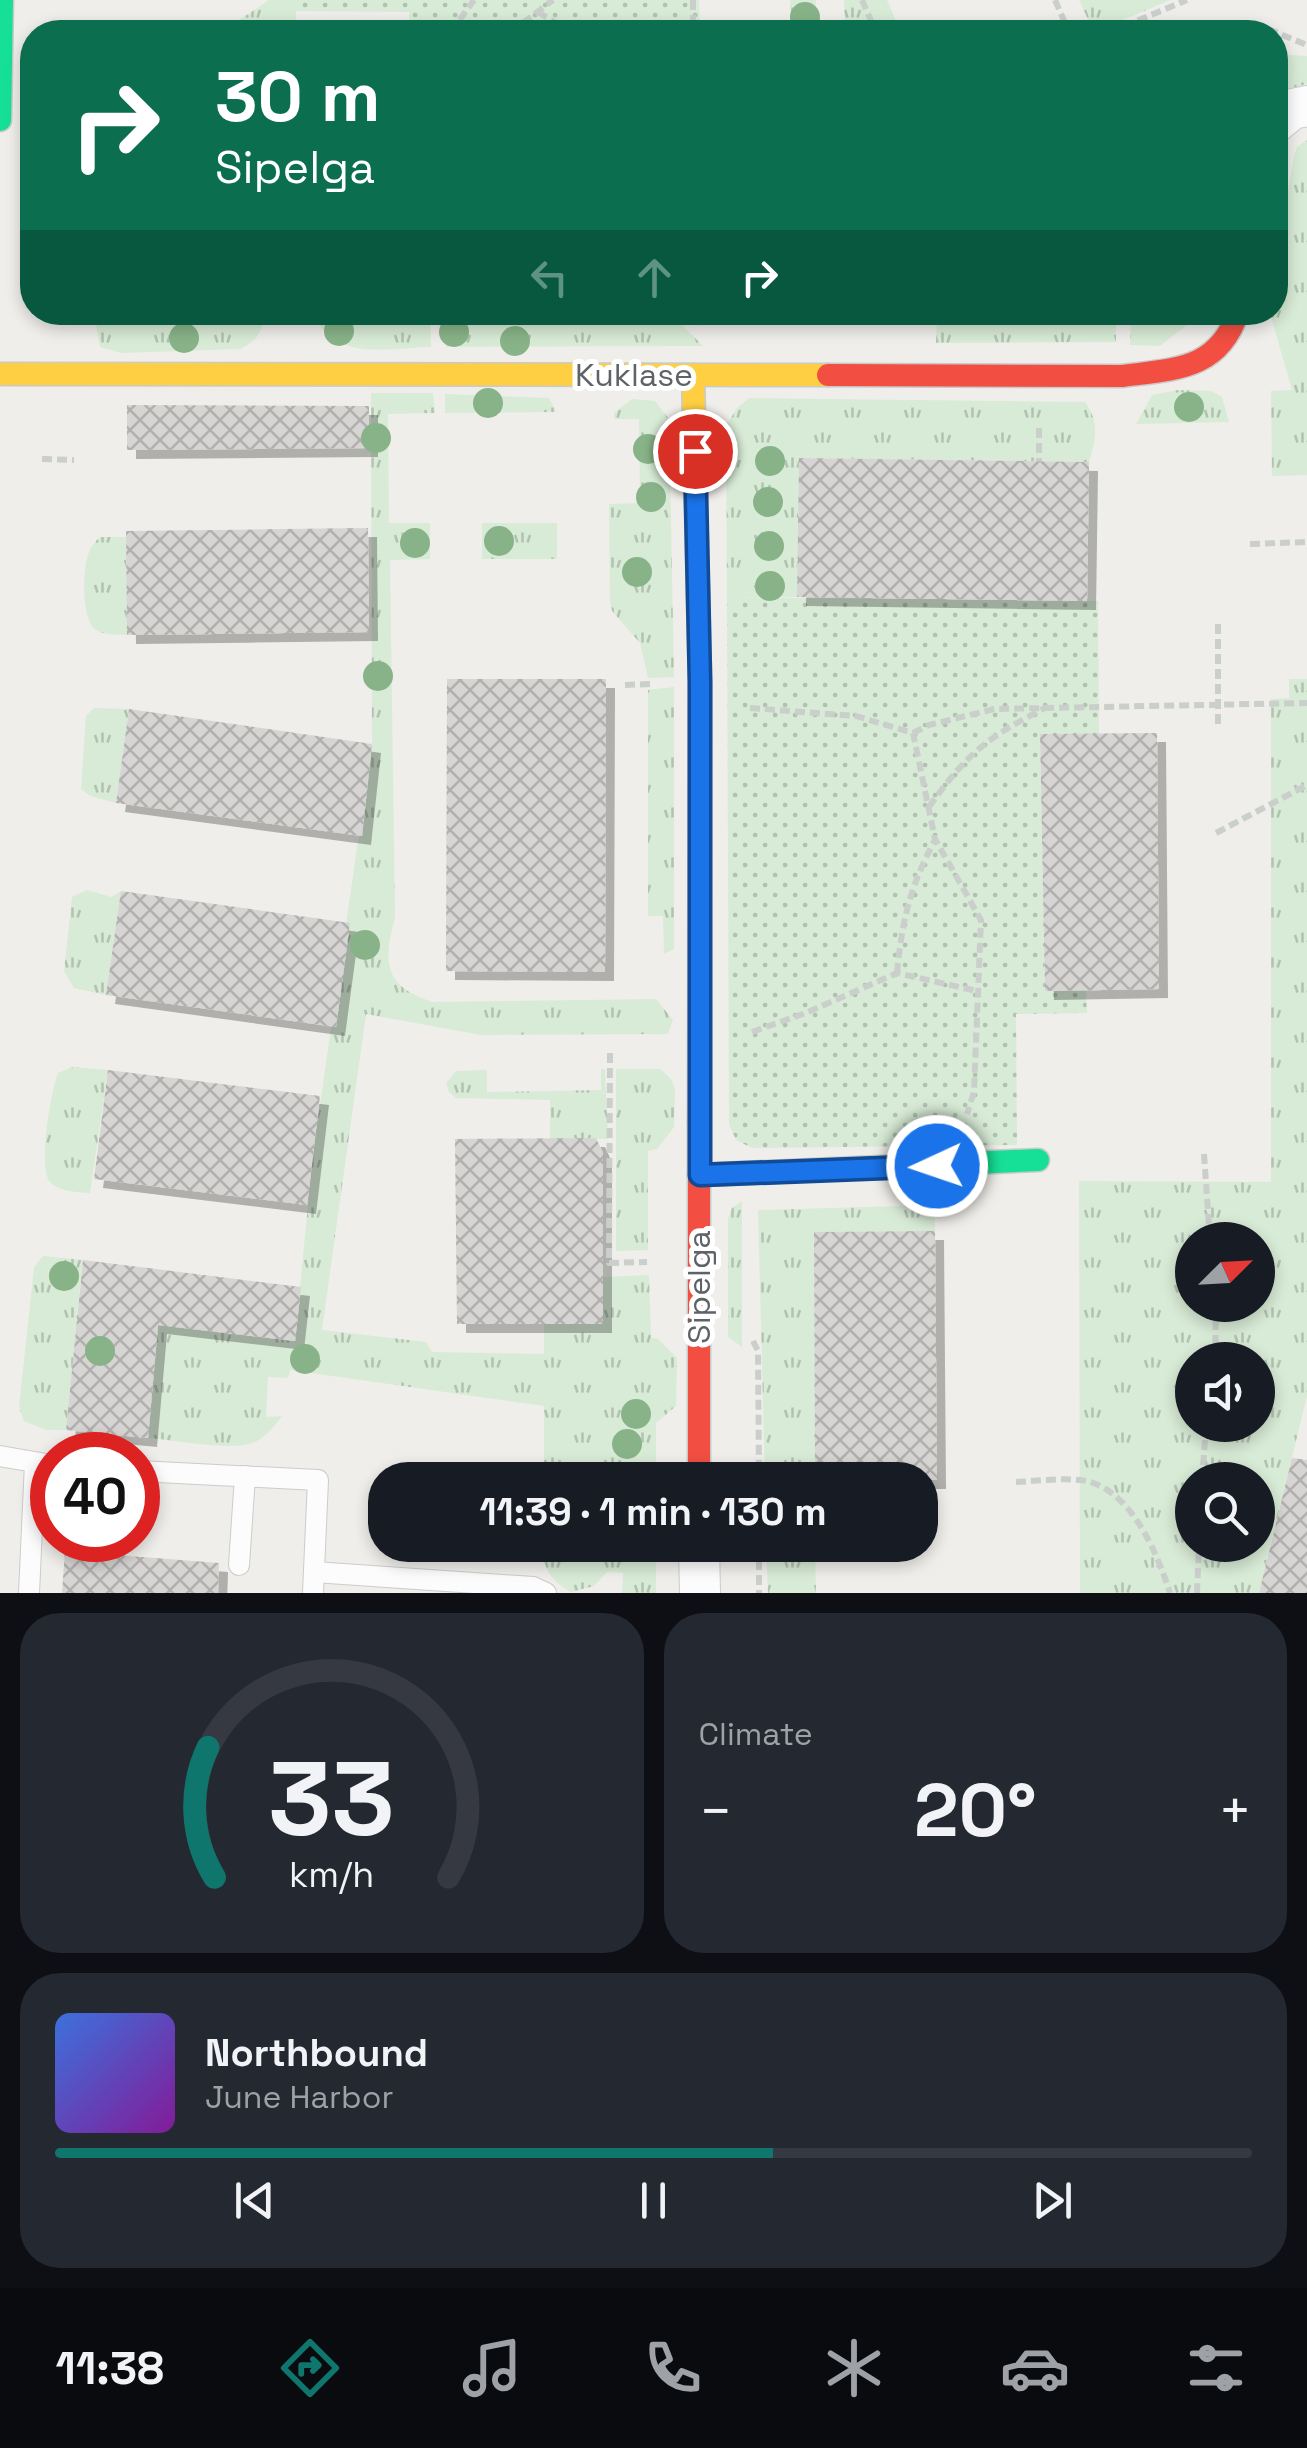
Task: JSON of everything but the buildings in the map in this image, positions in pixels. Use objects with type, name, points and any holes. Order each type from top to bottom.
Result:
[{"type":"street","points":[[0,120],[2,0]]},
{"type":"street","name":"Kuklase","points":[[0,374],[583,382],[693,374],[1122,376],[1187,366],[1215,354],[1234,333],[1236,325]]},
{"type":"street","name":"Sipelga","points":[[693,374],[700,682],[699,1462]]},
{"type":"street","points":[[700,1175],[1038,1160]]},
{"type":"street","points":[[700,1562],[700,1593]]},
{"type":"lane","points":[[0,1456],[30,1461]]},
{"type":"lane","points":[[160,1471],[318,1480],[313,1583],[533,1586],[546,1593]]},
{"type":"lane","points":[[239,1565],[246,1476]]},
{"type":"lane","points":[[29,1593],[33,1562]]},
{"type":"path","points":[[528,20],[553,0]]},
{"type":"path","points":[[1139,20],[1187,0]]},
{"type":"path","points":[[538,12],[551,20]]},
{"type":"path","points":[[1039,424],[1039,461]]},
{"type":"path","points":[[42,459],[74,460]]},
{"type":"path","points":[[1250,544],[1307,542]]},
{"type":"path","points":[[1218,620],[1218,724]]},
{"type":"path","points":[[748,708],[856,716],[913,734],[930,725],[994,709],[1307,702]]},
{"type":"path","points":[[928,808],[964,760],[996,733],[1048,706]]},
{"type":"path","points":[[913,734],[935,839],[981,920],[974,1092],[966,1120]]},
{"type":"path","points":[[1216,833],[1307,785]]},
{"type":"path","points":[[897,973],[902,928],[914,880],[935,839]]},
{"type":"path","points":[[751,1032],[897,973],[978,991]]},
{"type":"path","points":[[610,1052],[609,1264],[652,1262]]},
{"type":"path","points":[[1204,1154],[1209,1222]]},
{"type":"path","points":[[1016,1482],[1083,1480],[1113,1493],[1147,1538],[1170,1593]]},
{"type":"path","points":[[759,1562],[759,1593]]},
{"type":"path","points":[[1197,1593],[1198,1562]]},
{"type":"green space","points":[[269,0],[303,0],[296,20],[240,20]]},
{"type":"green space","points":[[303,0],[699,0],[700,20],[409,20],[409,12],[296,11]]},
{"type":"green space","points":[[790,0],[816,0],[815,20],[790,20]]},
{"type":"green space","points":[[844,0],[887,0],[896,20],[845,20]]},
{"type":"green space","points":[[1079,0],[1170,0],[1122,20],[1088,20]]},
{"type":"green space","points":[[1288,55],[1307,56],[1307,84],[1288,89]]},
{"type":"green space","points":[[1307,140],[1307,475],[1272,476],[1271,391],[1292,390],[1273,325],[1288,325],[1288,191],[1297,147]]},
{"type":"green space","points":[[96,325],[262,325],[251,343],[240,349],[121,353],[100,347]]},
{"type":"green space","points":[[320,325],[430,325],[431,347],[368,349],[339,342]]},
{"type":"green space","points":[[445,325],[682,325],[703,346],[446,347]]},
{"type":"green space","points":[[937,325],[1116,325],[1116,342],[936,343]]},
{"type":"green space","points":[[1131,325],[1187,325],[1160,346],[1130,345]]},
{"type":"green space","points":[[1178,390],[1211,391],[1222,397],[1229,422],[1136,424],[1152,395]]},
{"type":"green space","points":[[371,393],[433,393],[435,413],[388,414],[389,523],[430,523],[430,559],[390,560],[395,918],[389,948],[391,972],[405,989],[433,1002],[656,999],[673,1020],[668,1034],[481,1035],[366,1014],[322,1330],[426,1342],[432,1352],[544,1354],[544,1324],[603,1324],[603,1277],[649,1275],[651,1338],[658,1339],[677,1358],[676,1406],[656,1423],[656,1462],[544,1462],[544,1406],[290,1370],[288,1378],[268,1377],[266,1417],[282,1416],[261,1438],[242,1445],[160,1439],[160,1432],[148,1432],[151,1389],[71,1382],[66,1430],[46,1430],[24,1421],[19,1407],[34,1267],[43,1256],[83,1260],[77,1315],[295,1340],[313,1153],[372,744]]},
{"type":"green space","points":[[445,394],[549,398],[556,412],[445,413]]},
{"type":"green space","points":[[749,398],[1085,402],[1095,424],[1095,438],[1089,462],[799,458],[797,597],[727,597],[726,426]]},
{"type":"green space","points":[[632,399],[655,401],[669,419],[674,677],[648,678],[640,643],[612,611],[610,601],[609,504],[640,503],[639,419],[614,419],[614,413]]},
{"type":"green space","points":[[482,523],[557,523],[557,559],[482,559]]},
{"type":"green space","points":[[100,537],[126,537],[127,635],[98,631],[87,615],[85,567],[90,549]]},
{"type":"green space","points":[[727,597],[1098,601],[1099,734],[1040,735],[1045,991],[1086,990],[1087,1013],[1016,1014],[1017,1145],[752,1148],[736,1140],[729,1124]]},
{"type":"green space","points":[[1289,679],[1307,679],[1307,1396],[1275,1527],[1275,1462],[1175,1462],[1175,1562],[1267,1562],[1259,1593],[1080,1593],[1079,1181],[1271,1182],[1271,699],[1289,698]]},
{"type":"green space","points":[[674,687],[674,949],[664,954],[663,916],[648,916],[648,690]]},
{"type":"green space","points":[[94,708],[129,709],[116,803],[90,796],[81,789],[86,716]]},
{"type":"green space","points":[[87,890],[111,897],[121,891],[106,995],[74,988],[64,971],[72,897]]},
{"type":"green space","points":[[72,1067],[108,1070],[90,1193],[69,1191],[51,1183],[45,1162],[58,1073]]},
{"type":"green space","points":[[601,1069],[605,1069],[608,1139],[550,1139],[550,1100],[456,1098],[446,1083],[456,1071],[487,1070],[487,1092],[601,1090]]},
{"type":"green space","points":[[616,1069],[660,1069],[675,1089],[674,1127],[657,1149],[648,1151],[648,1250],[616,1251]]},
{"type":"green space","points":[[742,1201],[742,1347],[728,1337],[728,1219],[732,1208]]},
{"type":"green space","points":[[935,1205],[935,1231],[814,1232],[815,1462],[765,1462],[758,1210]]},
{"type":"green space","points":[[545,1562],[656,1562],[656,1593],[622,1593],[623,1573],[607,1572],[594,1586],[571,1592],[549,1573]]},
{"type":"green space","points":[[767,1562],[815,1562],[816,1593],[768,1593]]},
{"type":"traffic: fast","points":[[0,120],[2,0]]},
{"type":"traffic: fast","points":[[699,1175],[1038,1160]]},
{"type":"traffic: slow","points":[[0,374],[828,375]]},
{"type":"traffic: slow","points":[[693,375],[700,681],[699,1123]]},
{"type":"traffic: jam","points":[[828,375],[1122,376],[1193,363],[1219,345],[1233,325]]},
{"type":"traffic: jam","points":[[699,1123],[699,1462]]},
{"type":"route","points":[[695,451],[700,682],[700,1175],[937,1166]]}]
